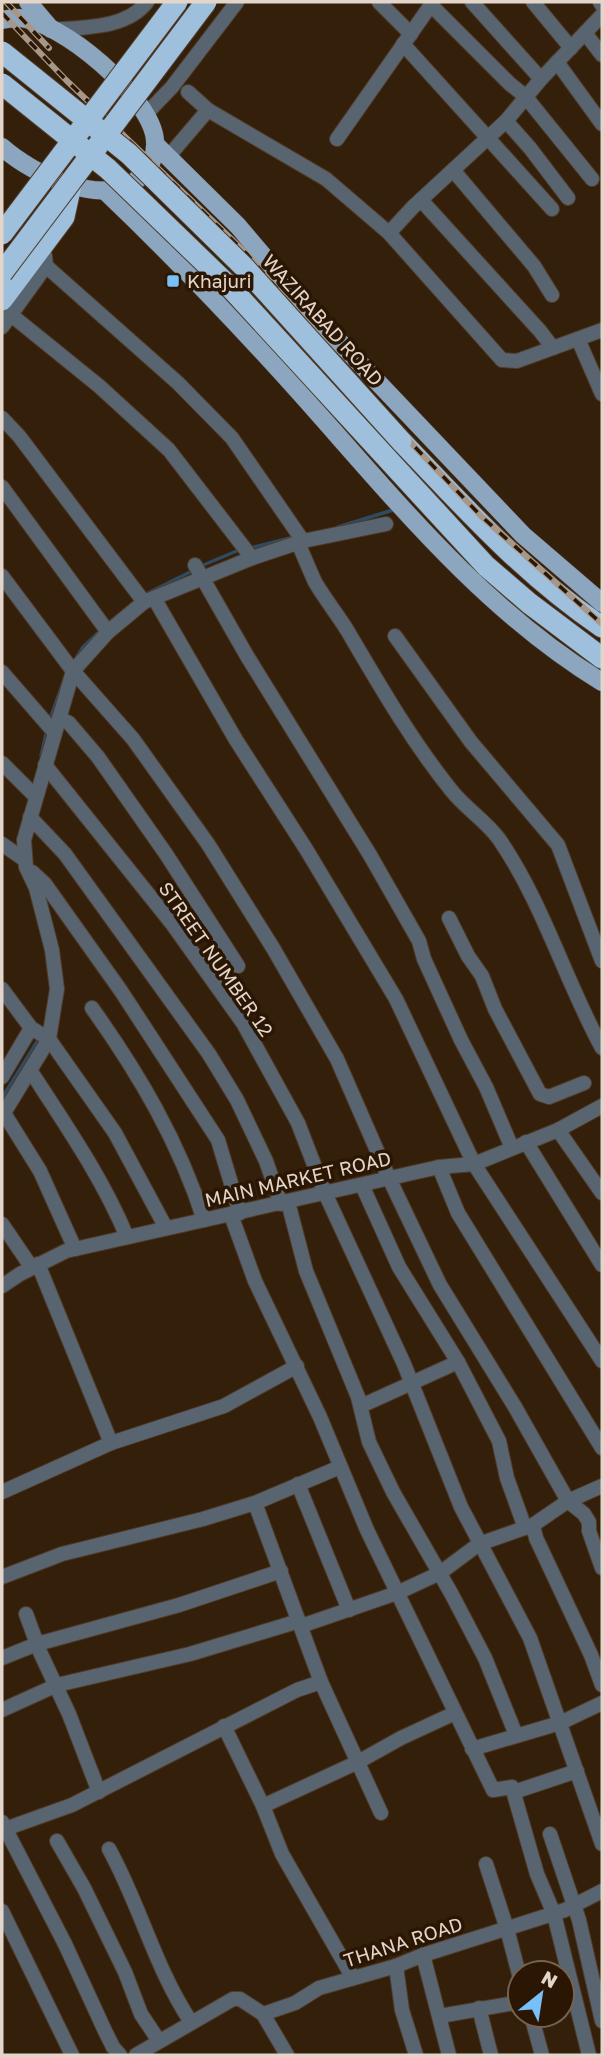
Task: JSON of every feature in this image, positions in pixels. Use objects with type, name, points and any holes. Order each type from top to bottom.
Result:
[{"type":"highway","points":[[2,234],[177,2]]},
{"type":"highway","points":[[2,273],[206,2]]},
{"type":"highway","name":"WAZIRABAD ROAD","points":[[2,52],[129,154],[244,267],[401,441],[504,549],[542,584],[596,615]]},
{"type":"highway","points":[[2,85],[108,169],[228,285],[486,566],[602,659]]},
{"type":"highway","points":[[5,314],[45,255],[64,218],[71,185]]},
{"type":"main road","points":[[28,2],[52,30]]},
{"type":"main road","points":[[2,20],[20,18],[52,30],[79,46],[104,66],[147,113],[162,151],[140,177],[118,189],[105,191],[71,185],[30,169],[2,147]]},
{"type":"main road","name":"WAZIRABAD ROAD","points":[[162,151],[244,233],[311,312],[596,615]]},
{"type":"main road","points":[[105,191],[185,269],[403,510],[483,591],[568,662],[602,682]]},
{"type":"main road","points":[[185,269],[204,279],[226,276],[235,271],[244,261],[247,251],[244,233]]},
{"type":"street","points":[[52,30],[110,24],[140,11],[147,2]]},
{"type":"street","points":[[147,113],[172,87],[237,2]]},
{"type":"street","points":[[379,2],[407,39],[552,209]]},
{"type":"street","points":[[472,2],[541,79]]},
{"type":"street","points":[[533,2],[571,48]]},
{"type":"street","points":[[337,139],[432,3],[510,85],[525,96],[592,179]]},
{"type":"street","points":[[389,233],[506,121],[525,96],[585,33],[601,12]]},
{"type":"street","points":[[585,33],[602,55]]},
{"type":"street","points":[[557,62],[602,124]]},
{"type":"street","points":[[188,92],[208,110],[326,179],[389,233],[502,360],[517,361],[602,330]]},
{"type":"street","points":[[162,151],[208,110]]},
{"type":"street","points":[[506,121],[568,198]]},
{"type":"street","points":[[453,170],[534,267],[552,295]]},
{"type":"street","points":[[421,200],[553,348]]},
{"type":"street","points":[[45,255],[232,438],[300,539],[315,582],[418,747],[453,793],[497,836],[507,852],[534,898],[563,969],[602,1048]]},
{"type":"street","points":[[5,314],[99,386],[169,450],[248,551]]},
{"type":"street","points":[[578,339],[602,394]]},
{"type":"street","points":[[2,418],[19,436],[145,599],[306,849],[396,999],[474,1164],[602,1361]]},
{"type":"street","points":[[2,487],[105,628]]},
{"type":"street","points":[[75,1249],[40,1171],[2,1113],[30,1070],[57,989],[52,950],[36,888],[23,860],[33,795],[45,765],[52,725],[71,668],[105,628],[145,599],[198,572],[248,551],[386,524]]},
{"type":"street","points":[[198,572],[370,855],[419,941],[424,959],[461,1041],[519,1145],[602,1265]]},
{"type":"street","points":[[2,576],[71,668],[133,739],[208,844],[273,948],[337,1059],[440,1285],[515,1407],[568,1501],[584,1514],[589,1522],[589,1531],[602,1568]]},
{"type":"street","points":[[395,636],[471,742],[558,845],[602,961]]},
{"type":"street","points":[[2,672],[52,725]]},
{"type":"street","points":[[52,725],[69,723],[98,757],[166,854],[238,966]]},
{"type":"street","points":[[2,763],[33,795]]},
{"type":"street","name":"STREET NUMBER 12","points":[[45,765],[173,925],[243,1023],[298,1123],[325,1194],[412,1385],[461,1507],[530,1638],[602,1844]]},
{"type":"street","points":[[30,817],[65,854],[209,1054],[237,1100],[284,1203],[306,1271],[361,1406],[369,1442],[485,1658],[516,1735]]},
{"type":"street","points":[[2,844],[23,860],[45,884],[121,991],[218,1140],[235,1214],[255,1280],[297,1366],[397,1593],[493,1790],[512,1787],[537,1874],[554,1914],[589,2055]]},
{"type":"street","points":[[449,918],[468,956],[482,976],[495,1009],[540,1094],[549,1097],[584,1083]]},
{"type":"street","points":[[2,989],[40,1034],[115,1133],[166,1228]]},
{"type":"street","points":[[92,1008],[161,1116],[192,1183],[204,1220]]},
{"type":"street","points":[[2,1077],[40,1034]]},
{"type":"street","points":[[30,1070],[85,1155],[115,1208],[127,1237]]},
{"type":"street","name":"MAIN MARKET ROAD","points":[[2,1286],[35,1266],[75,1249],[439,1167],[474,1164],[558,1130],[601,1109]]},
{"type":"street","points":[[558,1130],[602,1193]]},
{"type":"street","points":[[439,1167],[457,1213],[602,1448]]},
{"type":"street","points":[[362,1185],[399,1267],[457,1362],[499,1441],[507,1478],[587,1646],[602,1685]]},
{"type":"street","points":[[2,1224],[35,1266],[111,1443]]},
{"type":"street","points":[[361,1406],[412,1385],[457,1362]]},
{"type":"street","points":[[2,1492],[111,1443],[224,1406],[297,1366]]},
{"type":"street","points":[[2,1577],[62,1554],[203,1519],[255,1503],[340,1467]]},
{"type":"street","points":[[298,1485],[349,1610]]},
{"type":"street","points":[[2,1710],[57,1685],[190,1654],[349,1610],[397,1593],[440,1573],[479,1544],[529,1526],[568,1501],[602,1486]]},
{"type":"street","points":[[255,1503],[321,1682],[381,1813]]},
{"type":"street","points":[[2,1658],[37,1644],[178,1605],[281,1572]]},
{"type":"street","points":[[26,1614],[99,1792]]},
{"type":"street","points":[[121,2055],[113,2047],[65,1944],[3,1826],[72,1805],[224,1726],[297,1690],[321,1682]]},
{"type":"street","points":[[472,1749],[560,1723],[602,1703]]},
{"type":"street","points":[[263,1806],[455,1713]]},
{"type":"street","points":[[224,1726],[263,1806],[282,1854],[316,1909],[353,1978]]},
{"type":"street","points":[[514,1792],[577,1771]]},
{"type":"street","points":[[550,1833],[572,1906],[579,1920],[602,2021]]},
{"type":"street","points":[[57,1841],[84,1888],[125,1972],[141,2014],[159,2041]]},
{"type":"street","points":[[109,1849],[122,1872],[159,1965],[191,2022]]},
{"type":"street","points":[[486,1864],[515,1959]]},
{"type":"street","name":"THANA ROAD","points":[[263,2014],[295,2003],[319,1988],[396,1966],[554,1914],[602,1891]]},
{"type":"street","points":[[2,1911],[72,2055]]},
{"type":"street","points":[[423,1955],[449,2055]]},
{"type":"street","points":[[396,1966],[402,2010],[416,2055]]},
{"type":"street","points":[[136,2055],[237,1998],[263,2014],[287,2055]]},
{"type":"street","points":[[440,2016],[506,2004]]},
{"type":"street","points":[[479,2008],[491,2055]]},
{"type":"street","points":[[535,2029],[542,2055]]},
{"type":"waterway","points":[[338,527],[393,510]]},
{"type":"waterway","points":[[250,548],[290,538]]},
{"type":"waterway","points":[[201,566],[239,550]]},
{"type":"waterway","points":[[148,593],[194,570]]},
{"type":"waterway","points":[[112,620],[133,603]]},
{"type":"waterway","points":[[76,658],[83,647],[101,630]]},
{"type":"waterway","points":[[50,719],[65,677]]},
{"type":"waterway","points":[[41,756],[47,730]]},
{"type":"waterway","points":[[2,1098],[40,1037]]},
{"type":"railway","points":[[6,2],[49,48]]},
{"type":"railway","points":[[2,13],[66,80],[246,253],[413,445],[481,516],[602,624]]},
{"type":"place","name":"Khajuri","points":[[173,281]]}]
